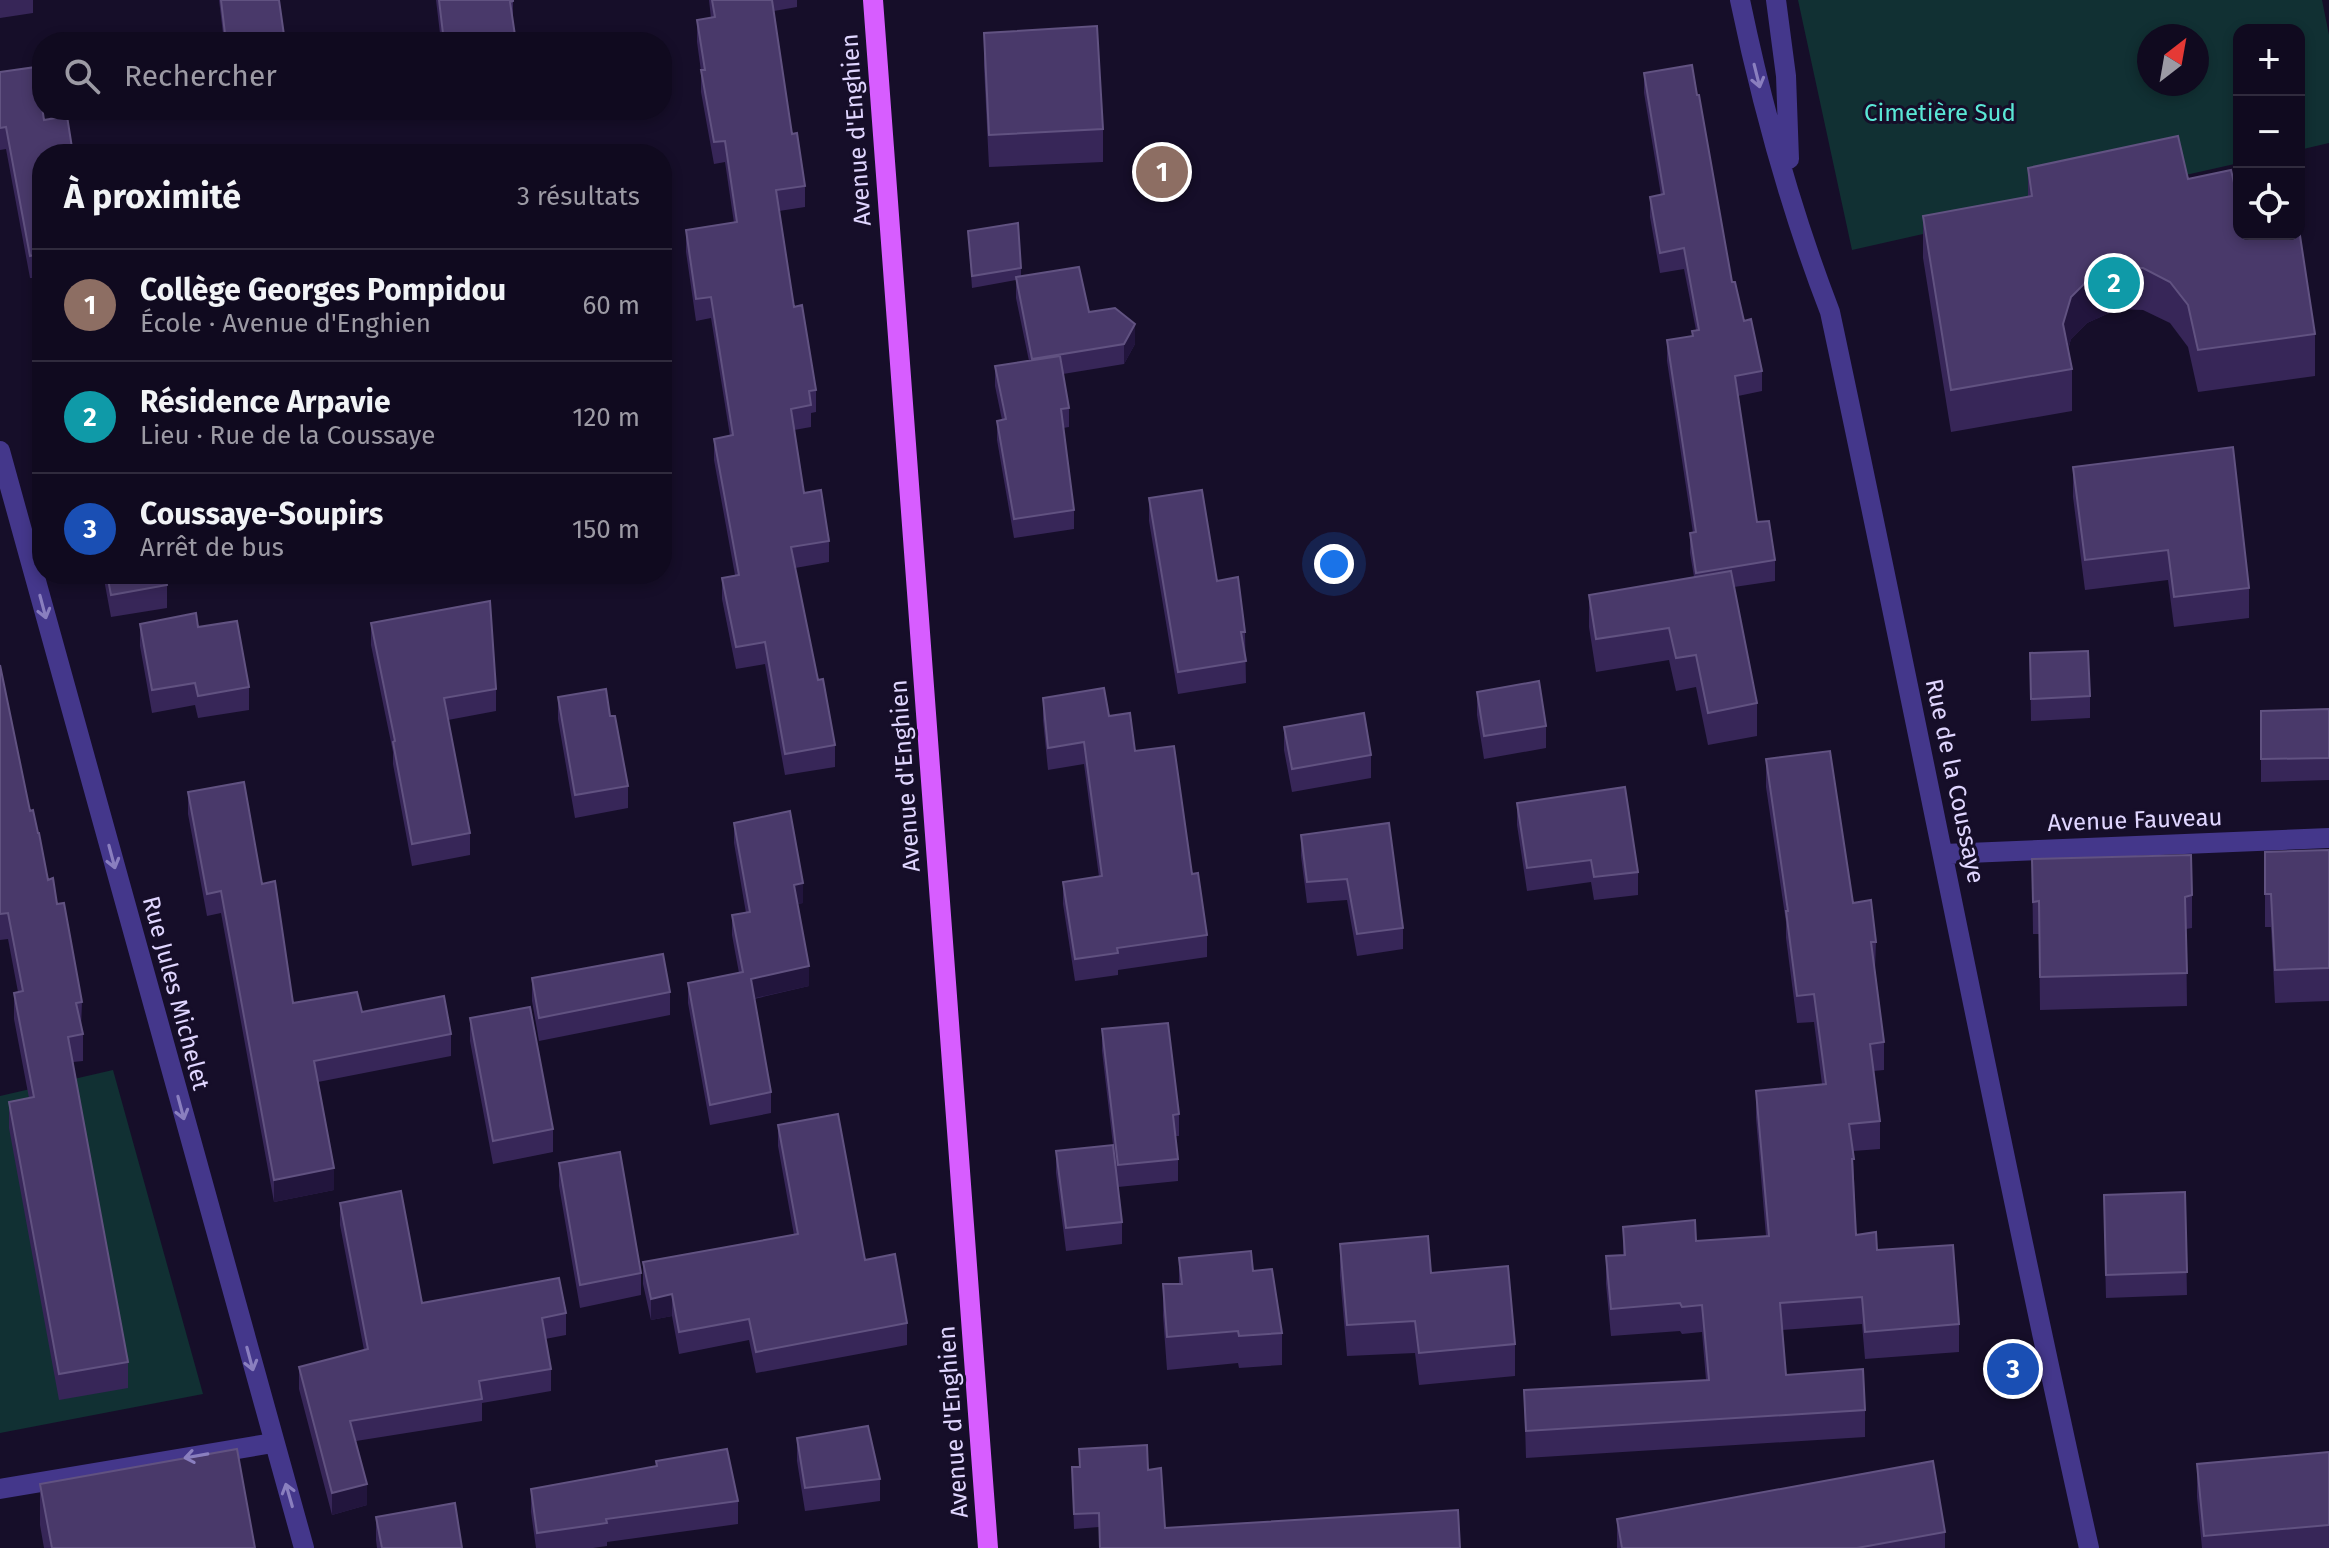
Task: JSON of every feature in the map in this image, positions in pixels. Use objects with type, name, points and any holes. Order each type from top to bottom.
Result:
[{"type":"main road","name":"Avenue d'Enghien","points":[[873,0],[988,1548]]},
{"type":"street","name":"Rue de la Coussaye","points":[[1740,0],[1757,78],[1812,266],[1830,312],[1944,854],[2012,1200],[2089,1548]]},
{"type":"street","name":"Rue de la Coussaye","points":[[1776,0],[1786,76],[1790,191]]},
{"type":"street","name":"Rue Jules Michelet","points":[[0,451],[32,567]]},
{"type":"street","name":"Rue Jules Michelet","points":[[37,584],[304,1548]]},
{"type":"street","name":"Avenue Fauveau","points":[[1944,854],[2329,838]]},
{"type":"street","points":[[0,1489],[273,1443]]},
{"type":"green space","name":"Cimetière Sud","points":[[1798,0],[2322,0],[2329,35],[2329,143],[2305,149],[2305,24],[2233,24],[2233,164],[1852,250]]},
{"type":"green space","points":[[113,1070],[203,1394],[0,1433],[0,1096]]},
{"type":"building","points":[[221,0],[279,0],[284,32],[225,32]]},
{"type":"building","points":[[439,0],[513,0],[510,2],[514,32],[443,32]]},
{"type":"building","points":[[712,0],[772,0],[792,134],[797,133],[805,186],[776,190],[794,307],[802,305],[816,390],[809,391],[811,405],[791,409],[804,493],[821,490],[829,541],[791,547],[818,680],[823,679],[835,745],[785,754],[765,642],[736,647],[722,578],[739,575],[714,439],[733,435],[711,297],[696,299],[686,230],[737,222],[725,141],[714,142],[701,70],[705,70],[697,20],[715,17]]},
{"type":"building","points":[[1097,26],[1103,129],[989,135],[984,33]]},
{"type":"building","points":[[1692,65],[1732,282],[1735,282],[1744,321],[1751,319],[1762,371],[1735,376],[1757,522],[1769,521],[1775,560],[1696,573],[1690,533],[1696,532],[1667,340],[1693,336],[1692,331],[1699,330],[1684,248],[1660,253],[1650,197],[1664,194],[1644,73]]},
{"type":"building","points":[[32,68],[32,120],[68,120],[71,144],[32,144],[30,256],[6,127],[0,128],[0,72]]},
{"type":"building","points":[[2178,136],[2188,179],[2231,170],[2233,240],[2301,240],[2315,334],[2198,350],[2188,305],[2170,282],[2143,268],[2118,267],[2087,281],[2071,297],[2063,324],[2072,369],[1951,390],[1923,216],[2032,196],[2028,168]]},
{"type":"building","points":[[1018,223],[1021,268],[972,276],[968,231]]},
{"type":"building","points":[[1079,267],[1089,312],[1115,308],[1135,324],[1124,344],[1032,359],[1016,277]]},
{"type":"building","points":[[1060,356],[1069,408],[1061,409],[1074,510],[1014,519],[997,421],[1006,419],[995,366]]},
{"type":"building","points":[[2233,447],[2249,588],[2174,597],[2168,550],[2085,560],[2073,467]]},
{"type":"building","points":[[1202,490],[1217,581],[1238,577],[1246,661],[1178,672],[1149,498]]},
{"type":"building","points":[[1731,571],[1757,703],[1708,713],[1696,655],[1676,658],[1669,628],[1596,639],[1589,595]]},
{"type":"building","points":[[109,584],[167,584],[167,585],[111,595]]},
{"type":"building","points":[[490,601],[496,689],[444,698],[470,833],[412,844],[371,623]]},
{"type":"building","points":[[196,613],[198,627],[237,621],[249,687],[198,696],[195,683],[152,690],[140,624]]},
{"type":"building","points":[[2088,651],[2090,696],[2031,699],[2030,653]]},
{"type":"building","points":[[0,665],[30,811],[33,810],[48,880],[53,878],[57,904],[64,903],[82,1002],[76,1003],[83,1034],[68,1037],[128,1362],[59,1374],[9,1102],[34,1097],[14,993],[23,991],[8,913],[0,914]]},
{"type":"building","points":[[1539,681],[1546,726],[1484,736],[1477,692]]},
{"type":"building","points":[[1104,688],[1109,716],[1130,713],[1135,751],[1174,746],[1192,874],[1198,873],[1207,935],[1117,948],[1118,953],[1075,959],[1063,882],[1102,876],[1084,742],[1048,748],[1043,698]]},
{"type":"building","points":[[606,689],[610,716],[615,716],[628,786],[575,795],[558,697]]},
{"type":"building","points":[[2329,709],[2329,758],[2261,759],[2261,711]]},
{"type":"building","points":[[1364,713],[1371,755],[1292,769],[1284,727]]},
{"type":"building","points":[[1830,751],[1853,903],[1871,900],[1876,942],[1871,942],[1884,1042],[1870,1044],[1880,1121],[1849,1124],[1854,1159],[1856,1235],[1876,1232],[1877,1250],[1953,1245],[1959,1324],[1865,1332],[1862,1297],[1780,1303],[1786,1375],[1863,1369],[1865,1410],[1526,1431],[1524,1390],[1709,1380],[1702,1305],[1682,1307],[1680,1303],[1611,1309],[1606,1256],[1625,1255],[1623,1227],[1695,1220],[1696,1241],[1769,1236],[1756,1091],[1826,1084],[1814,994],[1797,996],[1766,759]]},
{"type":"building","points":[[244,782],[262,884],[275,881],[293,1003],[357,992],[362,1012],[444,996],[451,1034],[314,1061],[334,1168],[274,1180],[221,891],[207,894],[188,792]]},
{"type":"building","points":[[1625,787],[1638,872],[1594,877],[1591,860],[1527,868],[1517,803]]},
{"type":"building","points":[[790,811],[803,883],[794,885],[809,966],[751,979],[771,1092],[710,1105],[688,983],[743,972],[732,915],[750,912],[734,823]]},
{"type":"building","points":[[1389,823],[1403,928],[1357,934],[1347,879],[1307,882],[1301,835]]},
{"type":"building","points":[[2329,850],[2329,968],[2275,970],[2271,894],[2265,894],[2265,852]]},
{"type":"building","points":[[2191,855],[2192,895],[2185,897],[2187,973],[2040,977],[2039,901],[2033,902],[2032,859]]},
{"type":"building","points":[[663,954],[670,992],[539,1018],[532,978]]},
{"type":"building","points":[[530,1007],[553,1129],[493,1141],[470,1018]]},
{"type":"building","points":[[1168,1023],[1179,1114],[1173,1115],[1178,1159],[1118,1165],[1102,1029]]},
{"type":"building","points":[[838,1114],[865,1260],[895,1254],[907,1323],[756,1352],[749,1319],[679,1332],[672,1294],[651,1299],[643,1262],[798,1234],[778,1125]]},
{"type":"building","points":[[1113,1145],[1122,1222],[1066,1228],[1056,1151]]},
{"type":"building","points":[[620,1152],[641,1273],[580,1285],[559,1163]]},
{"type":"building","points":[[401,1191],[422,1303],[559,1278],[566,1313],[542,1318],[551,1369],[479,1381],[482,1399],[350,1421],[367,1484],[332,1493],[299,1367],[368,1349],[340,1203]]},
{"type":"building","points":[[2185,1192],[2187,1272],[2106,1275],[2104,1195]]},
{"type":"building","points":[[1428,1236],[1431,1273],[1508,1266],[1515,1344],[1419,1353],[1415,1321],[1347,1325],[1340,1244]]},
{"type":"building","points":[[1251,1251],[1253,1271],[1272,1269],[1282,1333],[1239,1336],[1238,1331],[1167,1337],[1163,1284],[1182,1284],[1179,1258]]},
{"type":"building","points":[[868,1426],[880,1479],[805,1488],[797,1438]]},
{"type":"building","points":[[1147,1445],[1148,1470],[1161,1468],[1165,1528],[1458,1510],[1460,1548],[1100,1548],[1099,1513],[1074,1514],[1072,1467],[1080,1467],[1079,1449]]},
{"type":"building","points":[[237,1449],[255,1548],[52,1548],[40,1484]]},
{"type":"building","points":[[727,1449],[738,1501],[606,1519],[607,1523],[537,1533],[531,1489],[657,1466],[656,1461]]},
{"type":"building","points":[[2329,1452],[2329,1525],[2204,1536],[2197,1464]]},
{"type":"building","points":[[1933,1461],[1945,1532],[1857,1548],[1622,1548],[1617,1519]]},
{"type":"building","points":[[455,1503],[462,1548],[382,1548],[376,1517]]},
{"type":"place","name":"Collège Georges Pompidou","points":[[1162,172]]},
{"type":"place","name":"Résidence Arpavie","points":[[2114,283]]},
{"type":"place","name":"Coussaye-Soupirs","points":[[2013,1369]]}]
